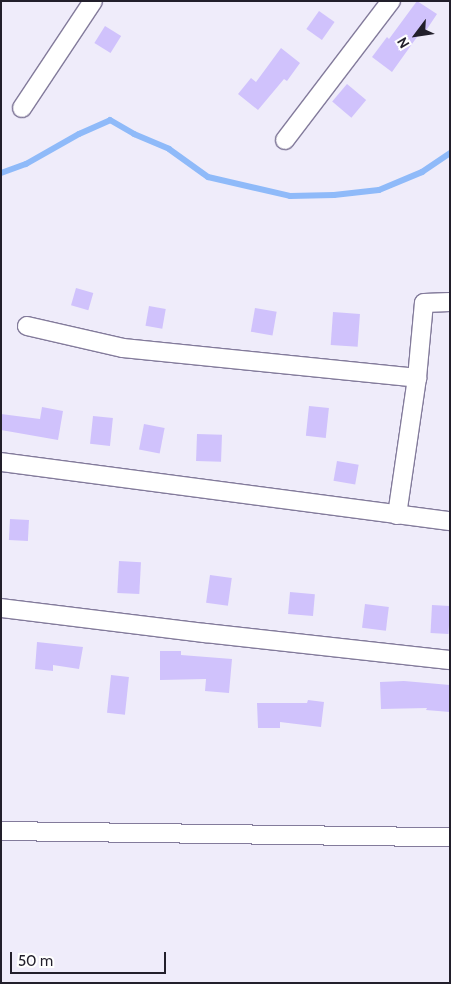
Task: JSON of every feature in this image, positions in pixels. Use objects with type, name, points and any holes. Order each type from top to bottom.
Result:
[{"type":"street","points":[[22,108],[93,1]]},
{"type":"street","points":[[285,140],[391,1]]},
{"type":"street","points":[[397,515],[417,378],[424,303],[450,302]]},
{"type":"street","points":[[27,326],[123,348],[417,378]]},
{"type":"street","points":[[1,462],[450,521]]},
{"type":"street","points":[[1,608],[450,660]]},
{"type":"street","points":[[1,831],[450,837]]},
{"type":"building","points":[[417,1],[437,14],[425,32],[422,30],[392,72],[372,57],[387,37],[389,39]]},
{"type":"building","points":[[319,11],[335,22],[322,40],[306,29]]},
{"type":"building","points":[[105,26],[121,36],[111,53],[94,43]]},
{"type":"building","points":[[281,48],[300,63],[287,81],[284,79],[258,110],[238,94],[251,78],[256,82]]},
{"type":"building","points":[[347,84],[366,100],[351,118],[332,102]]},
{"type":"building","points":[[76,288],[93,293],[88,310],[71,305]]},
{"type":"building","points":[[149,306],[166,309],[162,329],[146,326]]},
{"type":"building","points":[[255,308],[277,312],[272,335],[251,332]]},
{"type":"building","points":[[333,312],[360,314],[358,347],[331,345]]},
{"type":"building","points":[[309,406],[329,408],[326,438],[306,436]]},
{"type":"building","points":[[42,407],[63,411],[58,440],[1,430],[1,414],[40,419]]},
{"type":"building","points":[[93,416],[113,418],[110,446],[90,444]]},
{"type":"building","points":[[144,424],[165,428],[160,454],[139,450]]},
{"type":"building","points":[[197,434],[222,435],[221,462],[196,461]]},
{"type":"building","points":[[337,461],[359,465],[355,485],[334,481]]},
{"type":"building","points":[[10,519],[29,520],[28,541],[9,540]]},
{"type":"building","points":[[119,561],[141,562],[139,594],[117,593]]},
{"type":"building","points":[[210,575],[232,578],[228,606],[206,603]]},
{"type":"building","points":[[290,592],[315,594],[313,616],[288,614]]},
{"type":"building","points":[[365,604],[389,607],[386,631],[362,628]]},
{"type":"building","points":[[432,605],[450,606],[449,634],[431,633]]},
{"type":"building","points":[[37,642],[83,647],[79,669],[53,665],[53,671],[35,669]]},
{"type":"building","points":[[160,651],[181,651],[181,655],[232,659],[229,693],[205,691],[206,679],[160,680]]},
{"type":"building","points":[[111,675],[129,677],[125,715],[107,713]]},
{"type":"building","points":[[404,681],[450,685],[450,712],[426,710],[427,708],[381,709],[380,682]]},
{"type":"building","points":[[308,700],[324,702],[321,727],[280,722],[280,728],[258,728],[257,703],[307,703]]},
{"type":"waterway","points":[[1,173],[26,164],[79,134],[110,120],[134,134],[169,149],[208,177],[290,196],[334,195],[379,190],[422,172],[450,153]]}]
